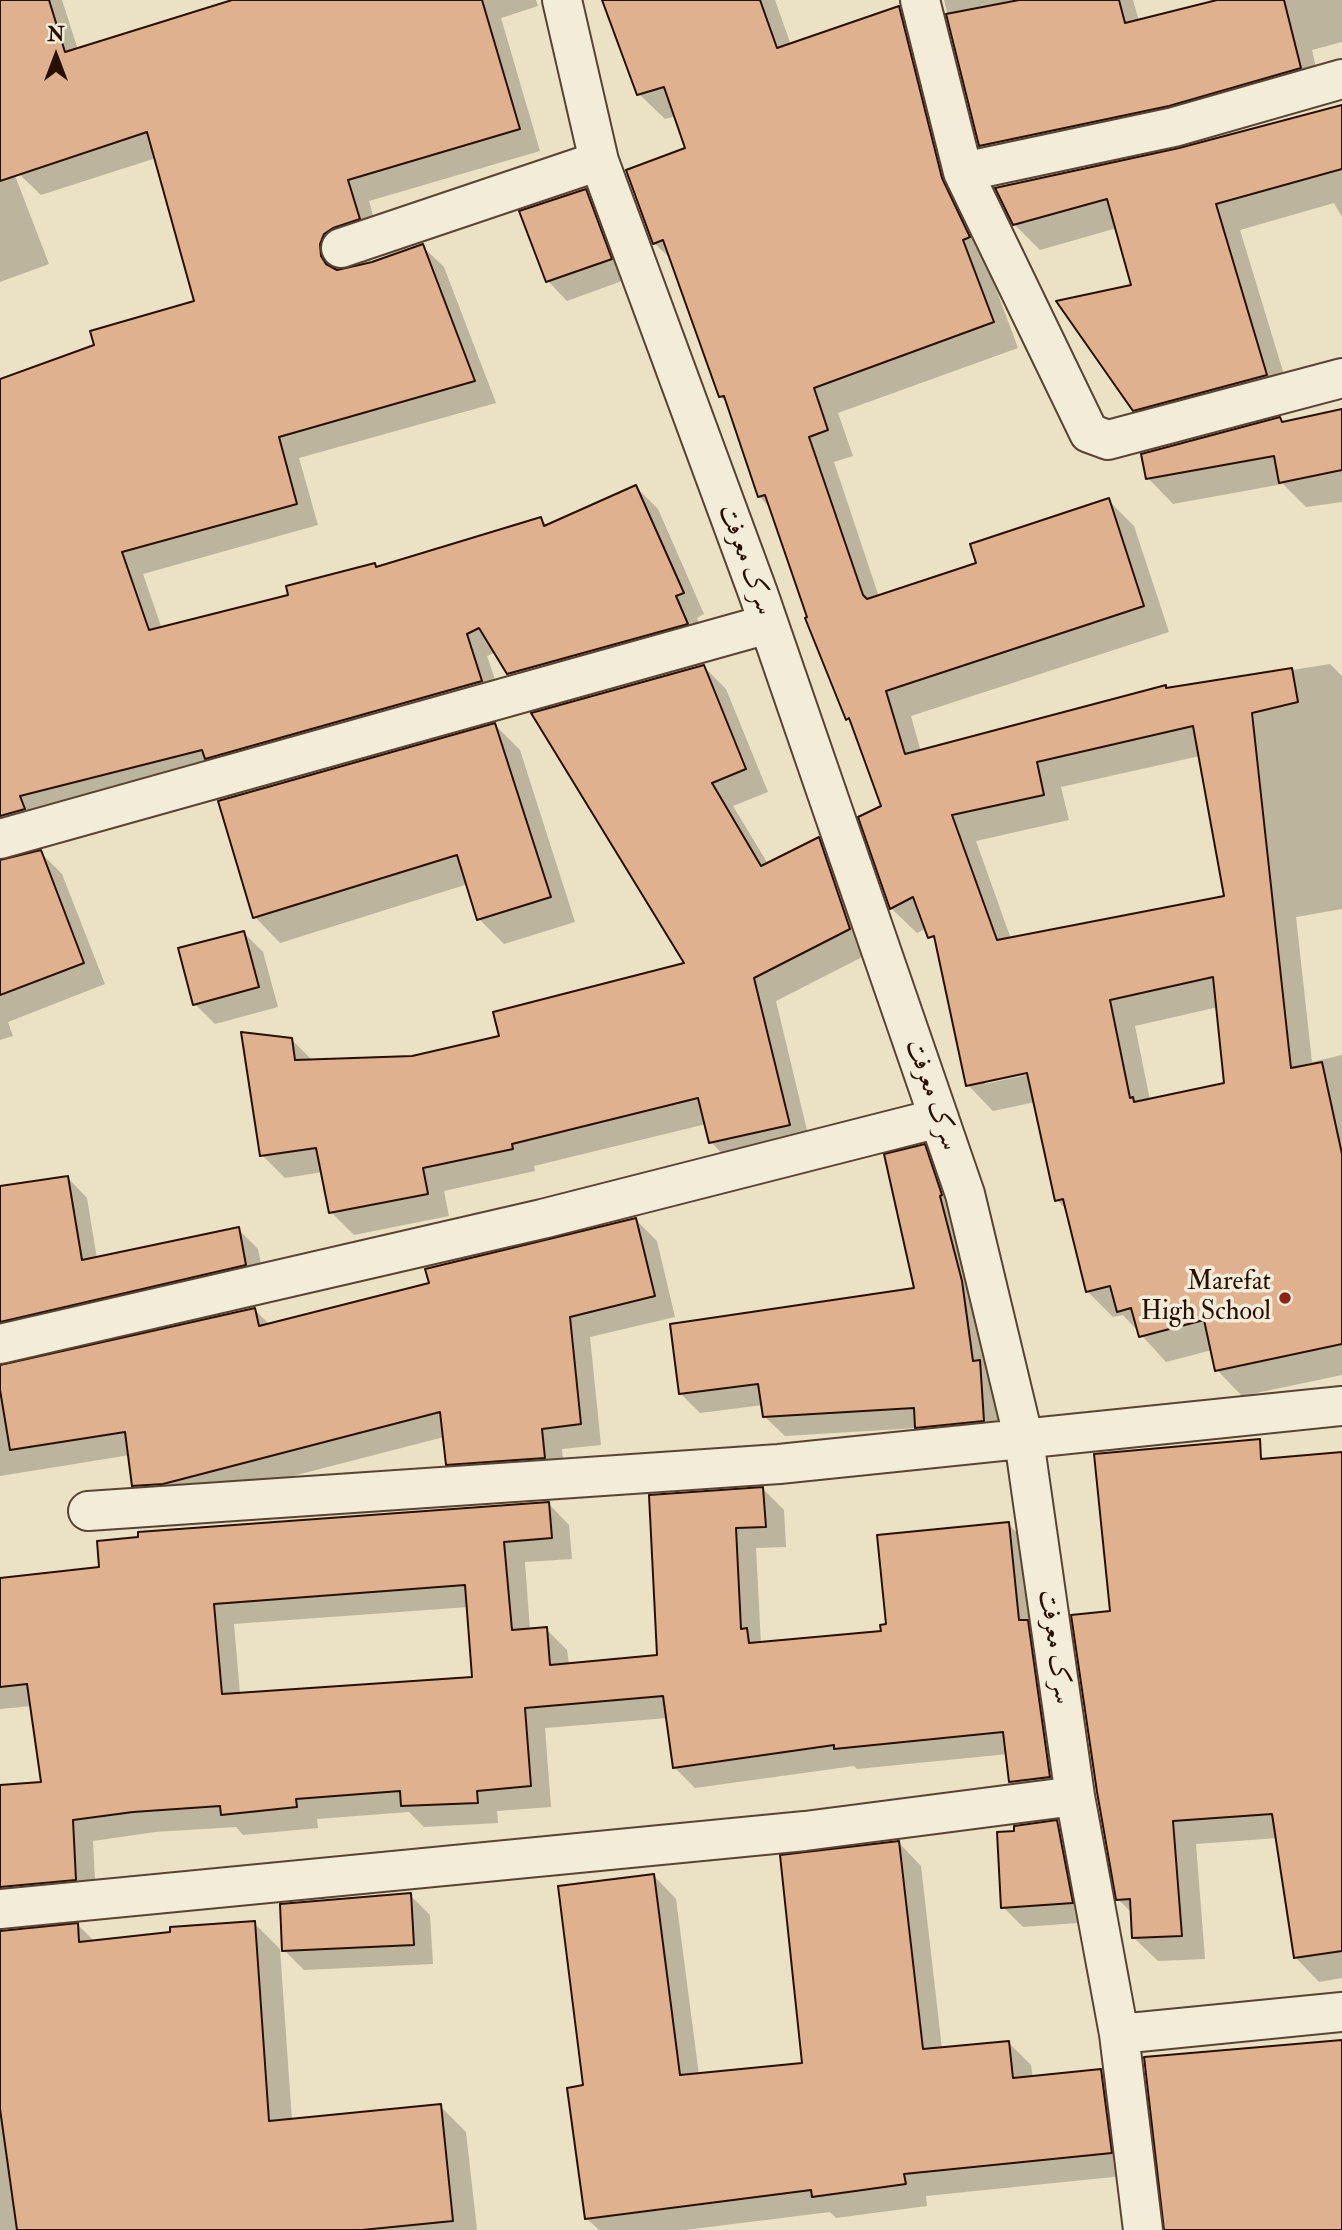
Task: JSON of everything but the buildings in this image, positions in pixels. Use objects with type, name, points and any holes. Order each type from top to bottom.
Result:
[{"type":"street","name":"سرک معرفت","points":[[562,0],[599,161],[768,624],[965,1194],[1024,1440],[1075,1796],[1119,2034],[1143,2230]]},
{"type":"street","points":[[920,0],[963,172],[1089,433],[1108,440],[1342,378]]},
{"type":"street","points":[[963,172],[1174,127],[1342,79]]},
{"type":"street","points":[[341,248],[599,161]]},
{"type":"street","points":[[0,839],[768,624]]},
{"type":"street","points":[[0,1345],[542,1219],[939,1118]]},
{"type":"street","points":[[88,1511],[779,1464],[1342,1406]]},
{"type":"street","points":[[0,1909],[805,1831],[1075,1796]]},
{"type":"street","points":[[1119,2034],[1342,2012]]},
{"type":"place","name":"Marefat High School","points":[[1285,1298]]}]
